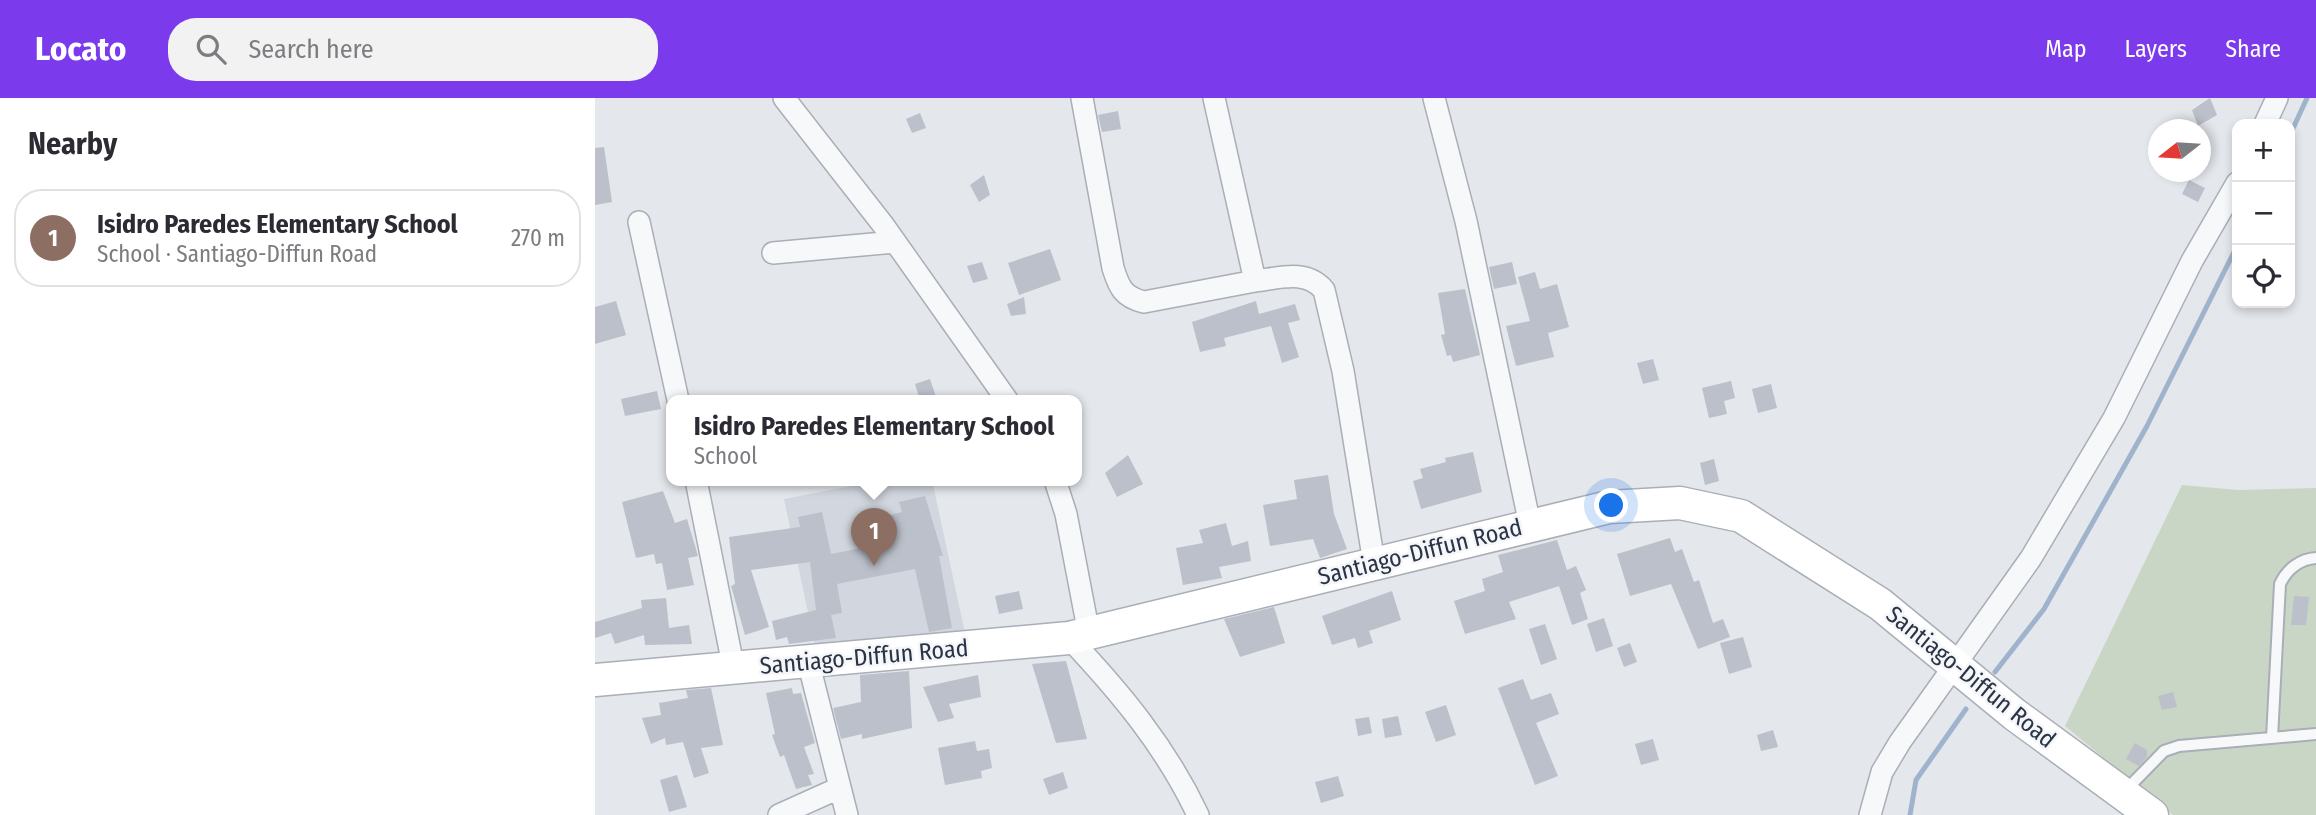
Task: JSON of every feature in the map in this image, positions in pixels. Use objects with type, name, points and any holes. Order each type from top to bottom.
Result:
[{"type":"main road","name":"Santiago-Diffun Road","points":[[595,680],[734,670],[1079,636],[1609,507],[1680,503],[1741,516],[1880,604],[2014,715],[2152,815]]},
{"type":"street","points":[[784,98],[895,242],[1003,395]]},
{"type":"street","points":[[1082,98],[1113,268],[1120,288],[1129,298],[1144,302],[1255,281],[1301,276],[1315,280],[1324,290],[1343,371],[1374,563]]},
{"type":"street","points":[[1214,98],[1255,281]]},
{"type":"street","points":[[1434,98],[1466,221],[1530,525]]},
{"type":"street","points":[[2267,119],[2277,98]]},
{"type":"street","points":[[1870,815],[1882,772],[1954,664],[2031,558],[2084,470],[2114,418],[2192,261],[2232,192]]},
{"type":"street","points":[[639,222],[677,395]]},
{"type":"street","points":[[773,253],[895,242]]},
{"type":"street","points":[[697,486],[734,670]]},
{"type":"street","points":[[1057,486],[1068,525],[1079,636],[1164,751],[1198,815]]},
{"type":"street","points":[[808,661],[847,815]]},
{"type":"street","points":[[779,815],[839,788]]},
{"type":"lane","points":[[2272,738],[2280,583],[2297,564],[2316,558]]},
{"type":"lane","points":[[2123,793],[2164,751],[2179,746],[2316,734]]},
{"type":"shaded area","points":[[851,486],[933,486],[965,633],[816,650],[784,499]]},
{"type":"green space","points":[[2182,485],[2238,490],[2316,488],[2316,815],[2173,815],[2065,726]]},
{"type":"building","points":[[2210,98],[2217,115],[2210,119],[2195,119],[2192,110]]},
{"type":"building","points":[[1118,111],[1121,129],[1102,132],[1098,115]]},
{"type":"building","points":[[920,113],[926,128],[912,133],[906,119]]},
{"type":"building","points":[[604,147],[612,202],[595,205],[595,148]]},
{"type":"building","points":[[984,175],[990,195],[979,202],[970,185]]},
{"type":"building","points":[[2188,182],[2205,188],[2198,202],[2182,194]]},
{"type":"building","points":[[1050,249],[1061,280],[1019,295],[1008,263]]},
{"type":"building","points":[[982,262],[988,279],[973,283],[967,266]]},
{"type":"building","points":[[1512,262],[1517,284],[1494,289],[1489,267]]},
{"type":"building","points":[[1535,272],[1540,289],[1557,284],[1569,327],[1548,333],[1554,357],[1516,366],[1506,326],[1530,321],[1518,277]]},
{"type":"building","points":[[1465,289],[1480,355],[1453,362],[1451,355],[1447,356],[1441,335],[1445,334],[1438,293]]},
{"type":"building","points":[[1024,297],[1026,314],[1011,316],[1007,304]]},
{"type":"building","points":[[616,301],[626,335],[595,344],[595,307]]},
{"type":"building","points":[[1256,301],[1259,314],[1295,304],[1300,320],[1288,323],[1299,357],[1282,363],[1271,326],[1224,338],[1226,346],[1200,352],[1192,322]]},
{"type":"building","points":[[1653,359],[1659,380],[1643,384],[1637,363]]},
{"type":"building","points":[[930,379],[935,395],[918,395],[915,384]]},
{"type":"building","points":[[1731,381],[1735,398],[1724,401],[1727,414],[1709,418],[1702,388]]},
{"type":"building","points":[[1771,384],[1777,408],[1758,413],[1752,389]]},
{"type":"building","points":[[657,391],[661,409],[625,416],[621,399]]},
{"type":"building","points":[[1473,452],[1482,492],[1421,509],[1413,481],[1423,478],[1420,469],[1446,462],[1445,458]]},
{"type":"building","points":[[1128,455],[1143,484],[1117,497],[1105,473]]},
{"type":"building","points":[[1714,459],[1719,481],[1705,485],[1700,463]]},
{"type":"building","points":[[1328,475],[1334,514],[1347,549],[1320,558],[1313,539],[1270,546],[1263,505],[1297,499],[1294,480]]},
{"type":"building","points":[[663,491],[675,523],[687,519],[698,556],[688,558],[694,585],[667,590],[662,563],[656,564],[654,554],[636,558],[622,502]]},
{"type":"building","points":[[925,496],[943,556],[939,556],[952,628],[929,632],[915,569],[837,584],[842,613],[831,615],[836,638],[789,644],[787,637],[776,640],[772,621],[816,610],[810,562],[751,570],[769,627],[745,635],[731,586],[735,584],[729,537],[800,527],[798,517],[822,512],[831,554],[881,544],[875,519],[902,512],[899,502]]},
{"type":"building","points":[[1226,523],[1232,546],[1248,541],[1251,561],[1219,567],[1222,578],[1183,585],[1176,548],[1203,543],[1199,530]]},
{"type":"building","points":[[1670,538],[1675,552],[1682,549],[1694,582],[1699,580],[1713,623],[1723,619],[1730,637],[1698,649],[1671,584],[1630,596],[1617,554]]},
{"type":"building","points":[[1557,540],[1567,570],[1576,566],[1586,590],[1580,593],[1588,619],[1572,625],[1559,586],[1509,602],[1516,619],[1465,634],[1454,601],[1485,591],[1482,579],[1503,572],[1498,555]]},
{"type":"building","points":[[1019,591],[1023,609],[999,614],[995,596]]},
{"type":"building","points":[[1392,591],[1401,620],[1369,631],[1373,643],[1358,648],[1355,638],[1332,645],[1322,616]]},
{"type":"building","points":[[2294,596],[2309,597],[2306,625],[2291,625]]},
{"type":"building","points":[[666,598],[669,628],[689,625],[692,644],[645,645],[644,635],[615,644],[611,633],[595,638],[595,622],[642,608],[641,600]]},
{"type":"building","points":[[1274,607],[1285,643],[1240,657],[1224,619]]},
{"type":"building","points":[[1604,618],[1613,646],[1596,652],[1587,624]]},
{"type":"building","points":[[1545,624],[1557,659],[1541,665],[1529,629]]},
{"type":"building","points":[[1743,637],[1752,667],[1729,674],[1720,643]]},
{"type":"building","points":[[1630,643],[1637,662],[1624,667],[1617,648]]},
{"type":"building","points":[[1066,661],[1087,739],[1056,743],[1032,664]]},
{"type":"building","points":[[909,671],[912,728],[862,739],[862,734],[841,739],[833,708],[861,702],[860,675]]},
{"type":"building","points":[[978,675],[981,697],[949,704],[954,718],[938,722],[923,687]]},
{"type":"building","points":[[1523,679],[1531,700],[1551,693],[1559,714],[1536,723],[1558,776],[1535,785],[1498,688]]},
{"type":"building","points":[[711,688],[723,745],[701,748],[709,773],[694,778],[683,742],[666,745],[665,738],[651,744],[642,718],[661,715],[659,703],[688,698],[686,690]]},
{"type":"building","points":[[792,688],[793,694],[801,693],[815,743],[804,747],[814,774],[808,775],[812,785],[796,789],[784,755],[780,757],[772,735],[775,734],[766,693]]},
{"type":"building","points":[[2173,692],[2177,707],[2162,710],[2158,696]]},
{"type":"building","points":[[1446,705],[1456,735],[1436,742],[1425,712]]},
{"type":"building","points":[[1398,716],[1402,735],[1385,738],[1382,719]]},
{"type":"building","points":[[1369,717],[1372,733],[1358,736],[1355,719]]},
{"type":"building","points":[[1773,730],[1778,747],[1761,751],[1757,735]]},
{"type":"building","points":[[1653,739],[1659,760],[1641,765],[1635,744]]},
{"type":"building","points":[[975,741],[977,751],[989,749],[992,768],[981,771],[982,778],[945,785],[938,748]]},
{"type":"building","points":[[2135,743],[2147,750],[2147,757],[2139,766],[2126,759]]},
{"type":"building","points":[[1063,772],[1068,788],[1049,795],[1043,779]]},
{"type":"building","points":[[677,775],[687,807],[669,812],[660,780]]},
{"type":"building","points":[[1338,776],[1344,796],[1321,803],[1315,782]]},
{"type":"waterway","points":[[2295,124],[2307,98]]},
{"type":"waterway","points":[[1995,672],[2044,609],[2147,426],[2232,256]]},
{"type":"waterway","points":[[1910,815],[1916,780],[1966,709]]},
{"type":"place","name":"Isidro Paredes Elementary School","points":[[874,566]]}]
